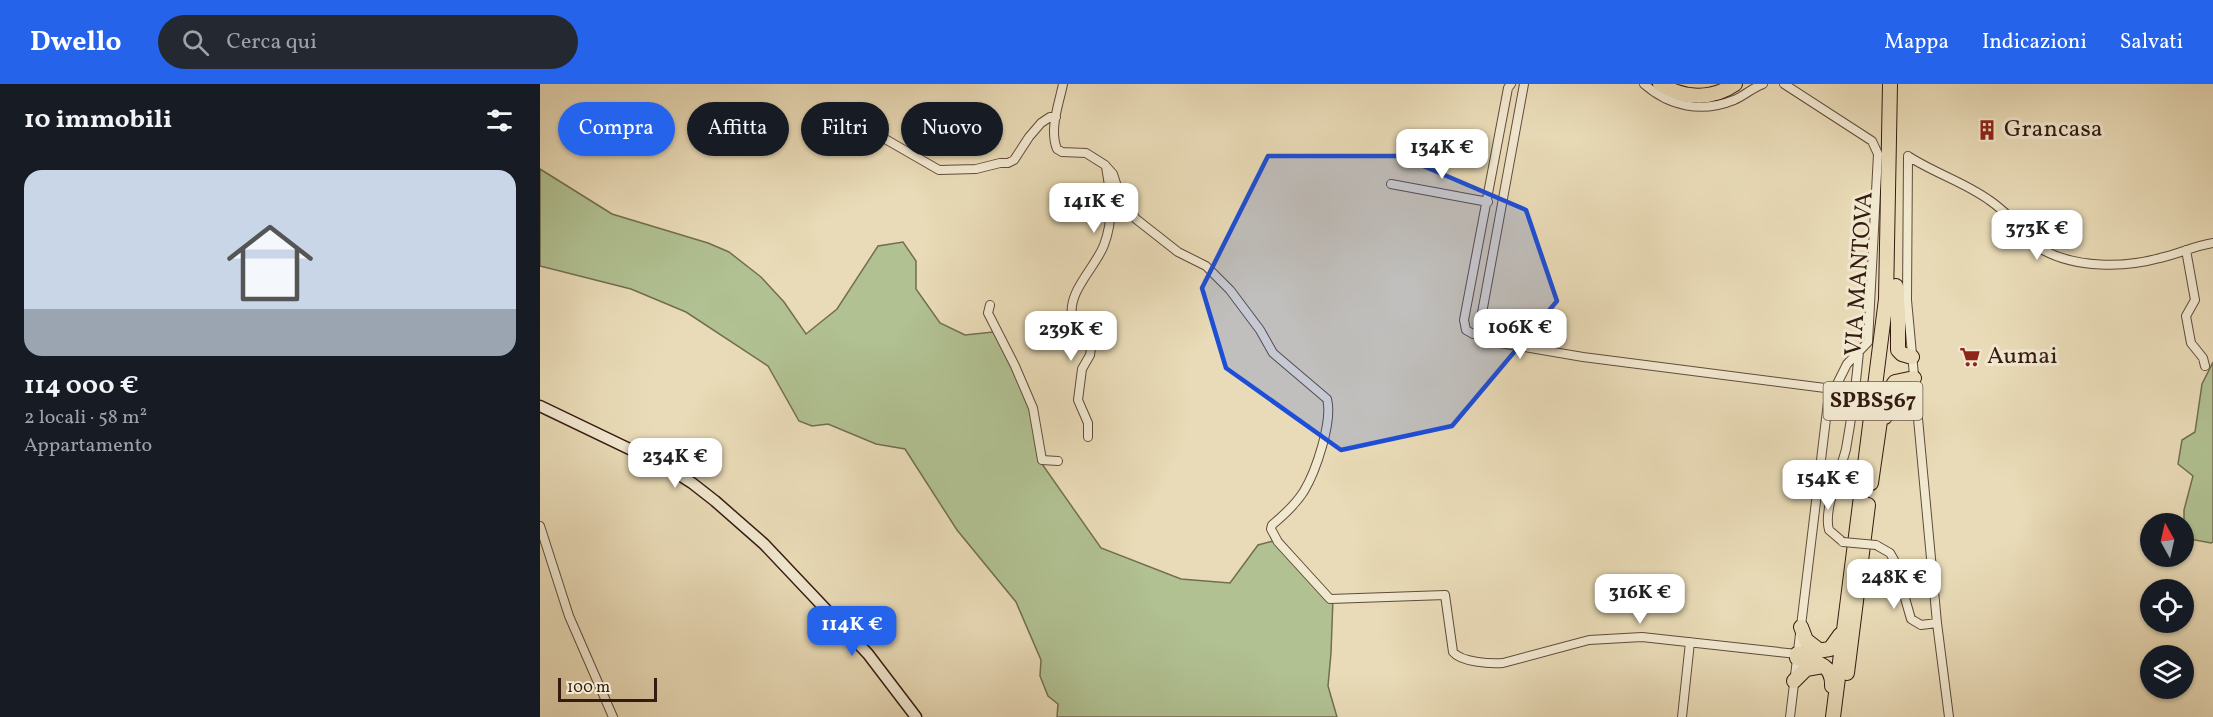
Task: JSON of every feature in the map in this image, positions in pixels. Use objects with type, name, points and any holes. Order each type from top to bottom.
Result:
[{"type":"highway","points":[[1660,84],[1688,95],[1710,96],[1735,84]]},
{"type":"highway","points":[[1679,84],[1691,88],[1716,84]]},
{"type":"highway","name":"VIA MANTOVA","points":[[1836,714],[1843,628],[1886,299],[1890,84]]},
{"type":"highway","name":"VIA MANTOVA","points":[[1836,714],[1877,441],[1896,286],[1898,84]]},
{"type":"highway","points":[[1896,286],[1898,350],[1912,357]]},
{"type":"highway","points":[[1877,441],[1891,388],[1901,379],[1914,378]]},
{"type":"highway","points":[[1801,627],[1806,640],[1819,650]]},
{"type":"highway","points":[[1797,656],[1833,647],[1843,628]]},
{"type":"highway","points":[[1797,656],[1823,666],[1831,672],[1831,702],[1836,714]]},
{"type":"highway","points":[[1794,681],[1806,669],[1823,666]]},
{"type":"street","points":[[1064,84],[1056,117],[1055,144],[1057,149],[1062,152],[1086,153],[1105,165],[1113,174],[1120,196],[1136,219],[1178,252],[1206,266],[1230,290],[1260,330],[1273,354],[1327,399],[1330,410],[1310,481],[1303,493],[1272,525],[1271,529],[1278,542],[1330,599],[1445,595],[1453,652],[1460,658],[1492,664],[1589,640],[1642,637],[1797,656]]},
{"type":"street","points":[[1484,328],[1473,333],[1466,330],[1464,320],[1508,88],[1511,84]]},
{"type":"street","points":[[1524,84],[1482,313],[1484,328],[1490,338],[1500,343],[1583,357],[1833,389],[1843,388],[1848,392],[1853,405]]},
{"type":"street","points":[[1644,84],[1670,102],[1693,107],[1715,106],[1736,99],[1763,84]]},
{"type":"street","points":[[1784,84],[1872,141],[1878,154],[1868,342],[1849,362],[1833,389],[1827,414],[1790,717]]},
{"type":"street","points":[[889,141],[933,164],[939,170],[976,169],[1014,160],[1041,123],[1050,117],[1056,117]]},
{"type":"street","points":[[1948,717],[1907,300],[1908,156],[1927,169],[1989,200],[2017,223],[2041,249],[2083,263],[2121,264],[2158,259],[2193,246],[2213,243]]},
{"type":"street","points":[[1088,437],[1088,423],[1078,400],[1082,369],[1090,355],[1091,348],[1072,320],[1071,308],[1080,286],[1103,248],[1108,235],[1111,195],[1105,165]]},
{"type":"street","points":[[1391,184],[1488,202]]},
{"type":"street","points":[[2186,250],[2194,300],[2186,316],[2191,343],[2204,358],[2205,366]]},
{"type":"street","points":[[990,305],[988,314],[1015,366],[1033,408],[1042,460],[1058,461]]},
{"type":"street","points":[[1859,352],[1857,379],[1845,451],[1828,514],[1829,530],[1843,542],[1876,545],[1890,553],[1911,619],[1921,625],[1937,623]]},
{"type":"street","points":[[1849,362],[1857,379]]},
{"type":"street","points":[[540,406],[667,467],[715,501],[764,543],[868,654],[916,717]]},
{"type":"street","points":[[540,526],[569,616],[613,717]]},
{"type":"street","points":[[1682,717],[1690,642]]},
{"type":"highlighted area","points":[[1268,156],[1400,156],[1526,210],[1557,301],[1452,426],[1341,450],[1226,368],[1202,288]]},
{"type":"green space","points":[[540,169],[612,214],[708,243],[729,252],[761,277],[784,302],[806,334],[837,309],[878,246],[903,242],[916,261],[916,289],[940,323],[965,335],[993,332],[1006,350],[1031,404],[1042,464],[1101,548],[1181,579],[1230,583],[1258,545],[1281,539],[1333,598],[1328,686],[1337,717],[1057,717],[1058,704],[1048,696],[1040,676],[1041,660],[1016,602],[957,530],[905,449],[876,444],[828,424],[812,426],[799,421],[768,366],[686,312],[631,289],[540,266]]},
{"type":"green space","points":[[2213,362],[2213,542],[2211,543],[2194,540],[2194,513],[2184,513],[2193,476],[2178,464],[2182,440],[2195,432],[2202,384]]},
{"type":"place","name":"Grancasa","points":[[1987,130]]},
{"type":"place","name":"Aumai","points":[[1970,357]]}]
